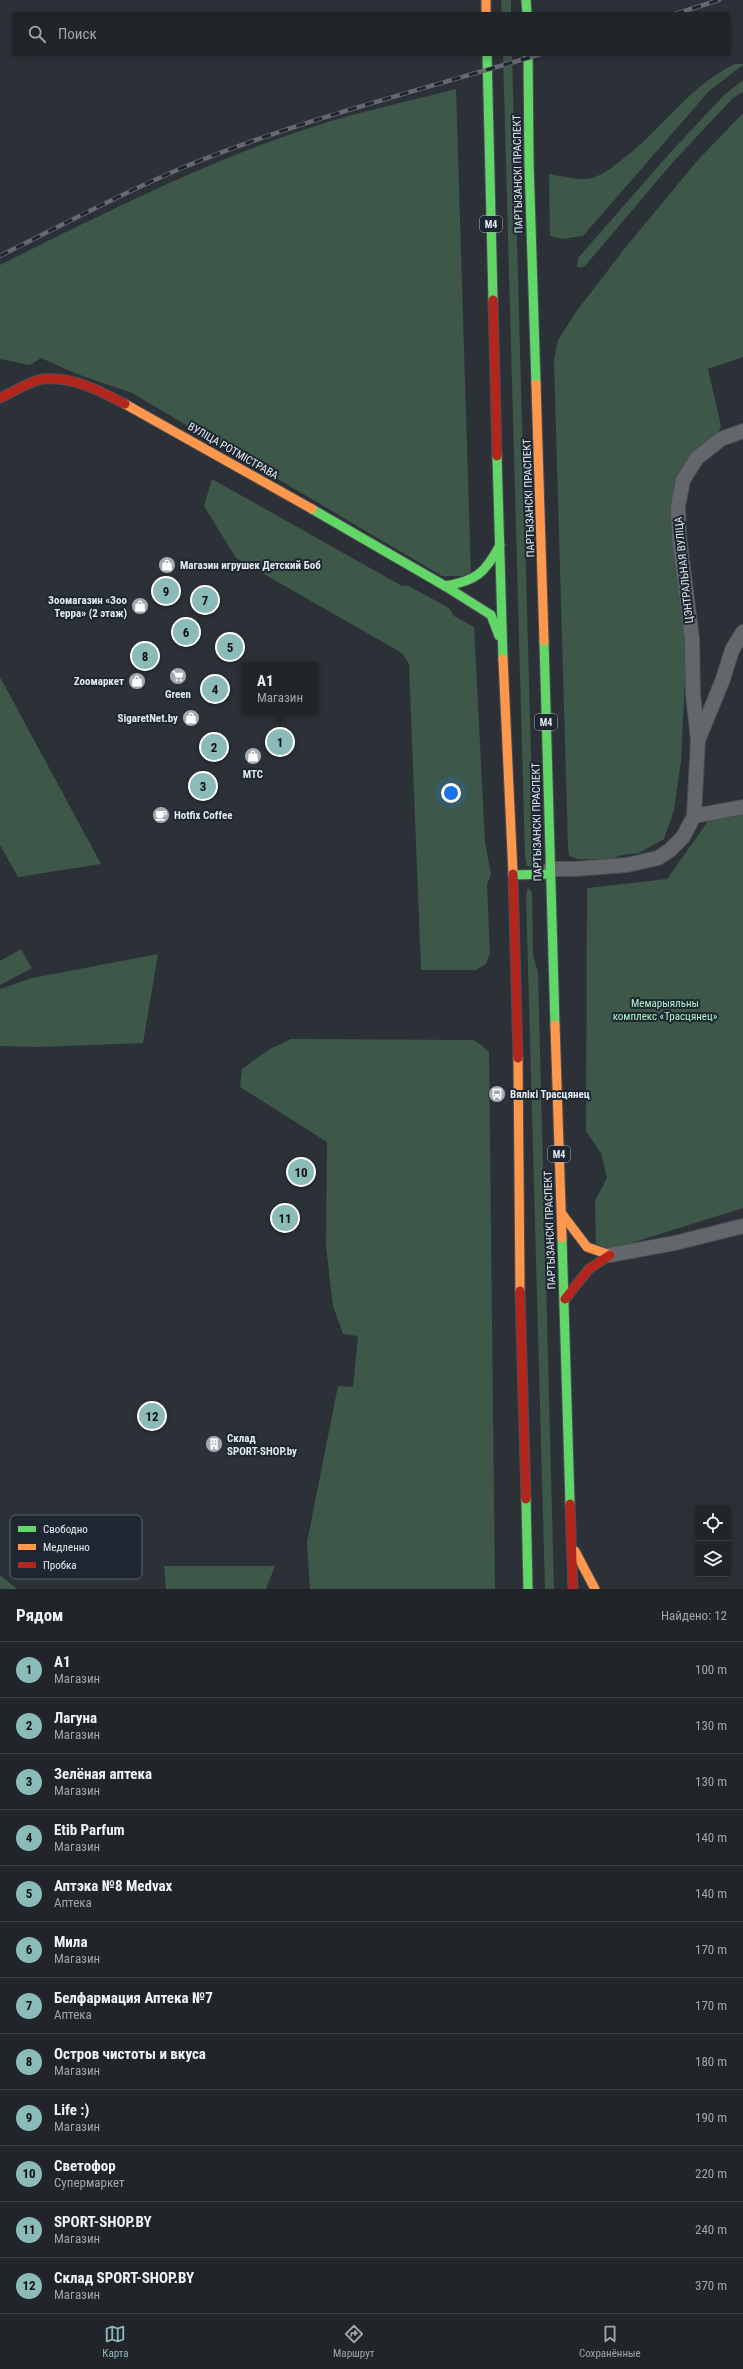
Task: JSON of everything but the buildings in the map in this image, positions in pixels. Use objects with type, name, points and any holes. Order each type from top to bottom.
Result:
[{"type":"main road","points":[[486,0],[486,12]]},
{"type":"main road","points":[[526,0],[527,12]]},
{"type":"main road","name":"М4","points":[[487,56],[502,643],[517,972],[520,1272],[528,1589]]},
{"type":"main road","name":"ПАРТЫЗАНСКІ ПРАСПЕКТ","points":[[528,56],[529,164],[543,576],[550,871],[565,1300],[573,1589]]},
{"type":"main road","name":"ВУЛІЦА РОТМІСТРАВА","points":[[0,398],[42,379],[78,382],[95,388],[177,432],[484,608],[491,615],[502,643]]},
{"type":"main road","points":[[445,586],[461,584],[478,577],[491,563],[500,545]]},
{"type":"main road","points":[[513,875],[550,871]]},
{"type":"main road","points":[[562,1214],[587,1247],[610,1255]]},
{"type":"main road","points":[[565,1300],[589,1269],[610,1255]]},
{"type":"main road","points":[[572,1543],[581,1567],[595,1589]]},
{"type":"street","name":"ЦЭНТРАЛЬНАЯ ВУЛІЦА","points":[[694,816],[698,740],[693,694],[692,639],[679,536],[678,506],[683,480],[697,458],[721,439],[743,431]]},
{"type":"street","name":"ЦЭНТРАЛЬНАЯ ВУЛІЦА","points":[[698,740],[723,679],[732,650],[743,632]]},
{"type":"street","points":[[550,871],[627,865],[658,858],[670,850],[683,837],[694,816],[743,807]]},
{"type":"street","points":[[610,1255],[685,1240],[743,1226]]},
{"type":"green space","points":[[501,0],[511,0],[511,12],[502,12]]},
{"type":"green space","points":[[503,56],[512,56],[534,867],[527,866],[525,857]]},
{"type":"green space","points":[[735,64],[743,65],[709,91],[583,236],[562,239],[550,236],[549,174],[570,178],[587,179],[604,173],[637,147],[704,83]]},
{"type":"green space","points":[[743,80],[743,92],[733,98],[673,162],[585,266],[580,268],[577,266],[578,258],[669,154],[724,95]]},
{"type":"green space","points":[[456,89],[471,576],[442,576],[132,393],[77,374],[41,358],[30,365],[0,359],[0,265],[152,191],[230,157],[309,128],[345,117]]},
{"type":"green space","points":[[743,113],[743,357],[708,369],[721,426],[718,433],[682,467],[676,483],[687,638],[681,761],[674,810],[664,839],[639,853],[622,855],[609,860],[577,859],[569,856],[568,847],[554,360],[558,340],[576,312],[625,248],[698,160]]},
{"type":"green space","points":[[212,479],[402,586],[409,586],[449,608],[454,616],[474,627],[485,842],[491,874],[487,885],[490,953],[486,964],[476,970],[421,970],[409,664],[402,653],[236,558],[204,506]]},
{"type":"green space","points":[[0,677],[101,864],[18,877],[0,845]]},
{"type":"green space","name":"Мемарыяльны комплекс «Трасцянец»","points":[[743,811],[743,1208],[622,1246],[605,1248],[596,1244],[595,1201],[607,1178],[601,1153],[586,1131],[587,888],[667,879],[711,817]]},
{"type":"green space","points":[[528,887],[532,893],[533,954],[538,973],[554,1589],[545,1589],[526,895]]},
{"type":"green space","points":[[21,949],[32,968],[0,985],[0,961]]},
{"type":"green space","points":[[158,954],[143,1043],[38,1047],[0,1046],[0,989],[32,978]]},
{"type":"green space","points":[[291,1039],[473,1040],[489,1052],[495,1589],[310,1589],[307,1542],[338,1386],[353,1387],[358,1336],[343,1334],[333,1306],[326,1247],[327,1142],[240,1087],[242,1069],[270,1049]]},
{"type":"green space","points":[[164,1566],[275,1566],[266,1589],[166,1589]]},
{"type":"green space","points":[[0,1575],[17,1589],[0,1589]]},
{"type":"railway","points":[[681,12],[719,0]]},
{"type":"railway","points":[[0,256],[136,188],[226,151],[360,106],[534,56]]},
{"type":"traffic: fast","points":[[526,0],[527,12]]},
{"type":"traffic: fast","points":[[487,56],[493,300]]},
{"type":"traffic: fast","points":[[528,56],[529,163],[536,384]]},
{"type":"traffic: fast","points":[[497,456],[503,659]]},
{"type":"traffic: fast","points":[[312,509],[445,586]]},
{"type":"traffic: fast","points":[[445,586],[465,581],[478,574],[489,563],[500,545]]},
{"type":"traffic: fast","points":[[445,586],[491,615],[499,636]]},
{"type":"traffic: fast","points":[[544,641],[555,1025]]},
{"type":"traffic: fast","points":[[513,875],[550,874]]},
{"type":"traffic: fast","points":[[562,1238],[570,1504]]},
{"type":"traffic: fast","points":[[526,1499],[528,1589]]},
{"type":"traffic: slow","points":[[486,0],[486,12]]},
{"type":"traffic: slow","points":[[536,384],[544,641]]},
{"type":"traffic: slow","points":[[125,404],[312,509]]},
{"type":"traffic: slow","points":[[503,659],[513,874]]},
{"type":"traffic: slow","points":[[555,1025],[562,1238]]},
{"type":"traffic: slow","points":[[518,1058],[520,1291]]},
{"type":"traffic: slow","points":[[562,1214],[587,1247],[610,1255]]},
{"type":"traffic: slow","points":[[575,1551],[595,1589]]},
{"type":"traffic: jam","points":[[493,300],[497,456]]},
{"type":"traffic: jam","points":[[0,398],[38,380],[54,379],[76,382],[106,394],[125,404]]},
{"type":"traffic: jam","points":[[513,874],[518,1058]]},
{"type":"traffic: jam","points":[[565,1299],[589,1269],[610,1255]]},
{"type":"traffic: jam","points":[[520,1291],[526,1499]]},
{"type":"traffic: jam","points":[[570,1504],[573,1589]]},
{"type":"place","name":"Магазин игрушек Детский Боб","points":[[167,565]]},
{"type":"place","name":"Life :)","points":[[166,591]]},
{"type":"place","name":"Белфармация Аптека №7","points":[[205,600]]},
{"type":"place","name":"Зоомагазин «Зоо Терра» (2 этаж)","points":[[140,606]]},
{"type":"place","name":"Мила","points":[[186,632]]},
{"type":"place","name":"Аптэка №8 Medvax","points":[[230,647]]},
{"type":"place","name":"Остров чистоты и вкуса","points":[[145,656]]},
{"type":"place","name":"Green","points":[[178,676]]},
{"type":"place","name":"Zooмаркет","points":[[137,681]]},
{"type":"place","name":"Etib Parfum","points":[[215,689]]},
{"type":"place","name":"SigaretNet.by","points":[[191,718]]},
{"type":"place","name":"A1","points":[[280,742]]},
{"type":"place","name":"Лагуна","points":[[214,747]]},
{"type":"place","name":"МТС","points":[[253,756]]},
{"type":"place","name":"Зелёная аптека","points":[[203,786]]},
{"type":"place","name":"Hotfix Coffee","points":[[161,815]]},
{"type":"place","name":"Вялікі Трасцянец","points":[[497,1094]]},
{"type":"place","name":"Светофор","points":[[301,1172]]},
{"type":"place","name":"SPORT-SHOP.BY","points":[[285,1218]]},
{"type":"place","name":"Склад SPORT-SHOP.BY","points":[[152,1416]]},
{"type":"place","name":"Склад SPORT-SHOP.by","points":[[214,1444]]}]
